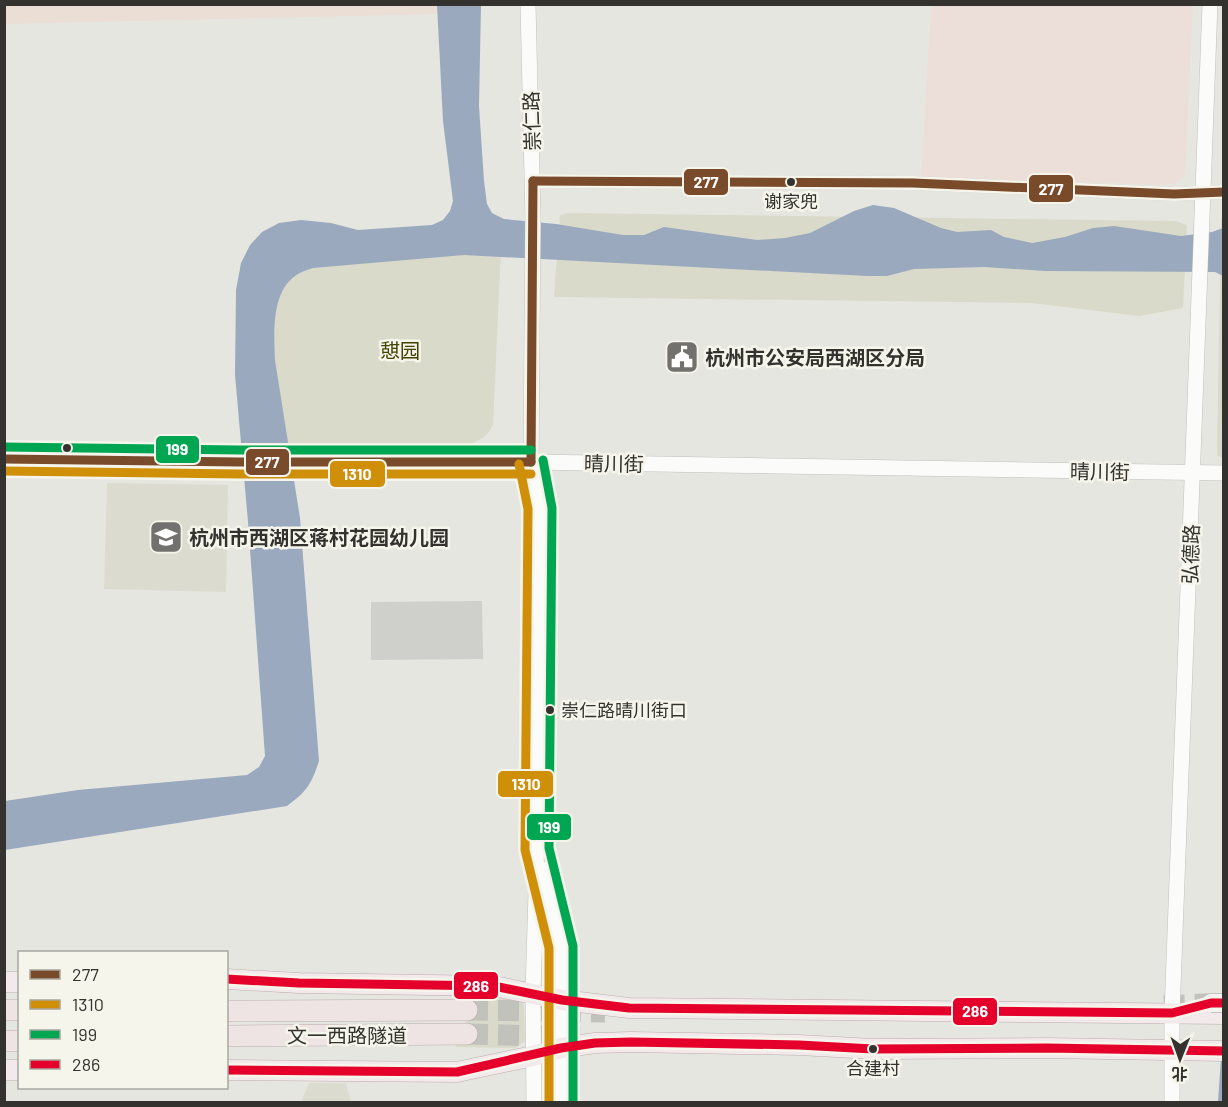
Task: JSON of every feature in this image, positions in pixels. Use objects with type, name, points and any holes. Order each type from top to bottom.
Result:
[{"type":"highway","name":"文一西路隧道","points":[[228,1011],[466,1010]]},
{"type":"highway","name":"文一西路隧道","points":[[228,1036],[467,1034]]},
{"type":"main road","points":[[228,979],[299,983],[494,986],[562,1000],[629,1008],[1173,1014],[1217,1009]]},
{"type":"main road","points":[[228,1070],[457,1072],[561,1048],[595,1043],[631,1042],[799,1045],[873,1049],[1047,1048],[1217,1051]]},
{"type":"street","name":"崇仁路","points":[[528,4],[533,218],[531,462],[540,508],[537,849],[533,994],[534,1102]]},
{"type":"street","name":"弘德路","points":[[1172,1102],[1173,1014],[1210,4]]},
{"type":"street","points":[[532,181],[913,183],[1174,194],[1224,192]]},
{"type":"street","name":"晴川街","points":[[4,459],[531,462],[1224,474]]},
{"type":"street","name":"崇仁路","points":[[537,849],[561,947],[561,1102]]},
{"type":"shaded area","points":[[441,4],[442,14],[5,24],[4,5]]},
{"type":"shaded area","points":[[931,5],[1193,5],[1185,176],[1175,183],[1165,185],[921,177]]},
{"type":"shaded area","name":"杭州市西湖区蒋村花园幼儿园","points":[[107,483],[228,485],[226,592],[104,589]]},
{"type":"shaded area","points":[[309,1083],[346,1083],[351,1102],[301,1102]]},
{"type":"green space","points":[[569,213],[1175,221],[1187,225],[1183,308],[1139,316],[1032,303],[554,297],[560,215]]},
{"type":"green space","points":[[1223,218],[1223,458],[1217,455],[1221,219]]},
{"type":"green space","name":"憇园","points":[[501,250],[493,425],[486,435],[472,443],[455,446],[279,443],[267,347],[276,290],[304,264]]},
{"type":"green space","points":[[483,996],[521,1001],[524,1005],[525,1041],[515,1048],[455,1047],[463,1035],[466,1022],[463,1010],[455,997]]},
{"type":"water","points":[[437,5],[481,5],[479,106],[484,181],[487,204],[492,213],[504,219],[556,224],[623,235],[644,235],[664,227],[757,240],[810,233],[854,211],[873,205],[894,208],[941,228],[957,232],[991,230],[1004,237],[1032,243],[1065,237],[1093,228],[1114,226],[1181,236],[1212,232],[1223,228],[1223,276],[1215,272],[1045,271],[984,267],[914,269],[887,276],[867,276],[464,255],[313,268],[301,272],[287,283],[282,293],[278,303],[274,338],[275,360],[300,518],[319,761],[311,782],[287,806],[5,850],[5,801],[78,790],[247,775],[259,767],[265,756],[235,375],[236,290],[241,263],[250,245],[262,232],[279,223],[301,220],[331,223],[358,230],[432,225],[443,220],[450,211],[453,201],[443,121]]},
{"type":"water","points":[[1223,1027],[1223,1102],[1218,1102]]},
{"type":"building","points":[[482,601],[483,659],[371,660],[371,602]]},
{"type":"tunnel","points":[[1164,1006],[1224,1003]]},
{"type":"tunnel","points":[[467,1010],[605,1012]]},
{"type":"tunnel","points":[[467,1034],[580,1037]]},
{"type":"transit line","name":"277","points":[[533,181],[913,183],[1174,194],[1224,192]]},
{"type":"transit line","name":"277","points":[[531,462],[533,181]]},
{"type":"transit line","name":"199","points":[[4,447],[531,450]]},
{"type":"transit line","name":"277","points":[[4,459],[531,462]]},
{"type":"transit line","name":"199","points":[[543,460],[552,508],[549,848],[573,946],[573,1102]]},
{"type":"transit line","name":"1310","points":[[519,464],[528,509],[525,850],[549,948],[549,1102]]},
{"type":"transit line","name":"1310","points":[[4,471],[531,474]]},
{"type":"transit line","name":"286","points":[[228,979],[299,983],[494,986],[562,1000],[629,1008],[1172,1013],[1211,1003],[1224,1003]]},
{"type":"transit line","name":"286","points":[[228,1070],[457,1072],[561,1048],[595,1043],[631,1042],[799,1045],[873,1049],[1047,1048],[1224,1051]]},
{"type":"place","name":"谢家兜","points":[[791,182]]},
{"type":"place","name":"杭州市公安局西湖区分局","points":[[682,357]]},
{"type":"place","name":"杭州市西湖区蒋村花园幼儿园","points":[[166,537]]},
{"type":"place","name":"崇仁路晴川街口","points":[[550,710]]},
{"type":"place","name":"合建村","points":[[873,1049]]}]
